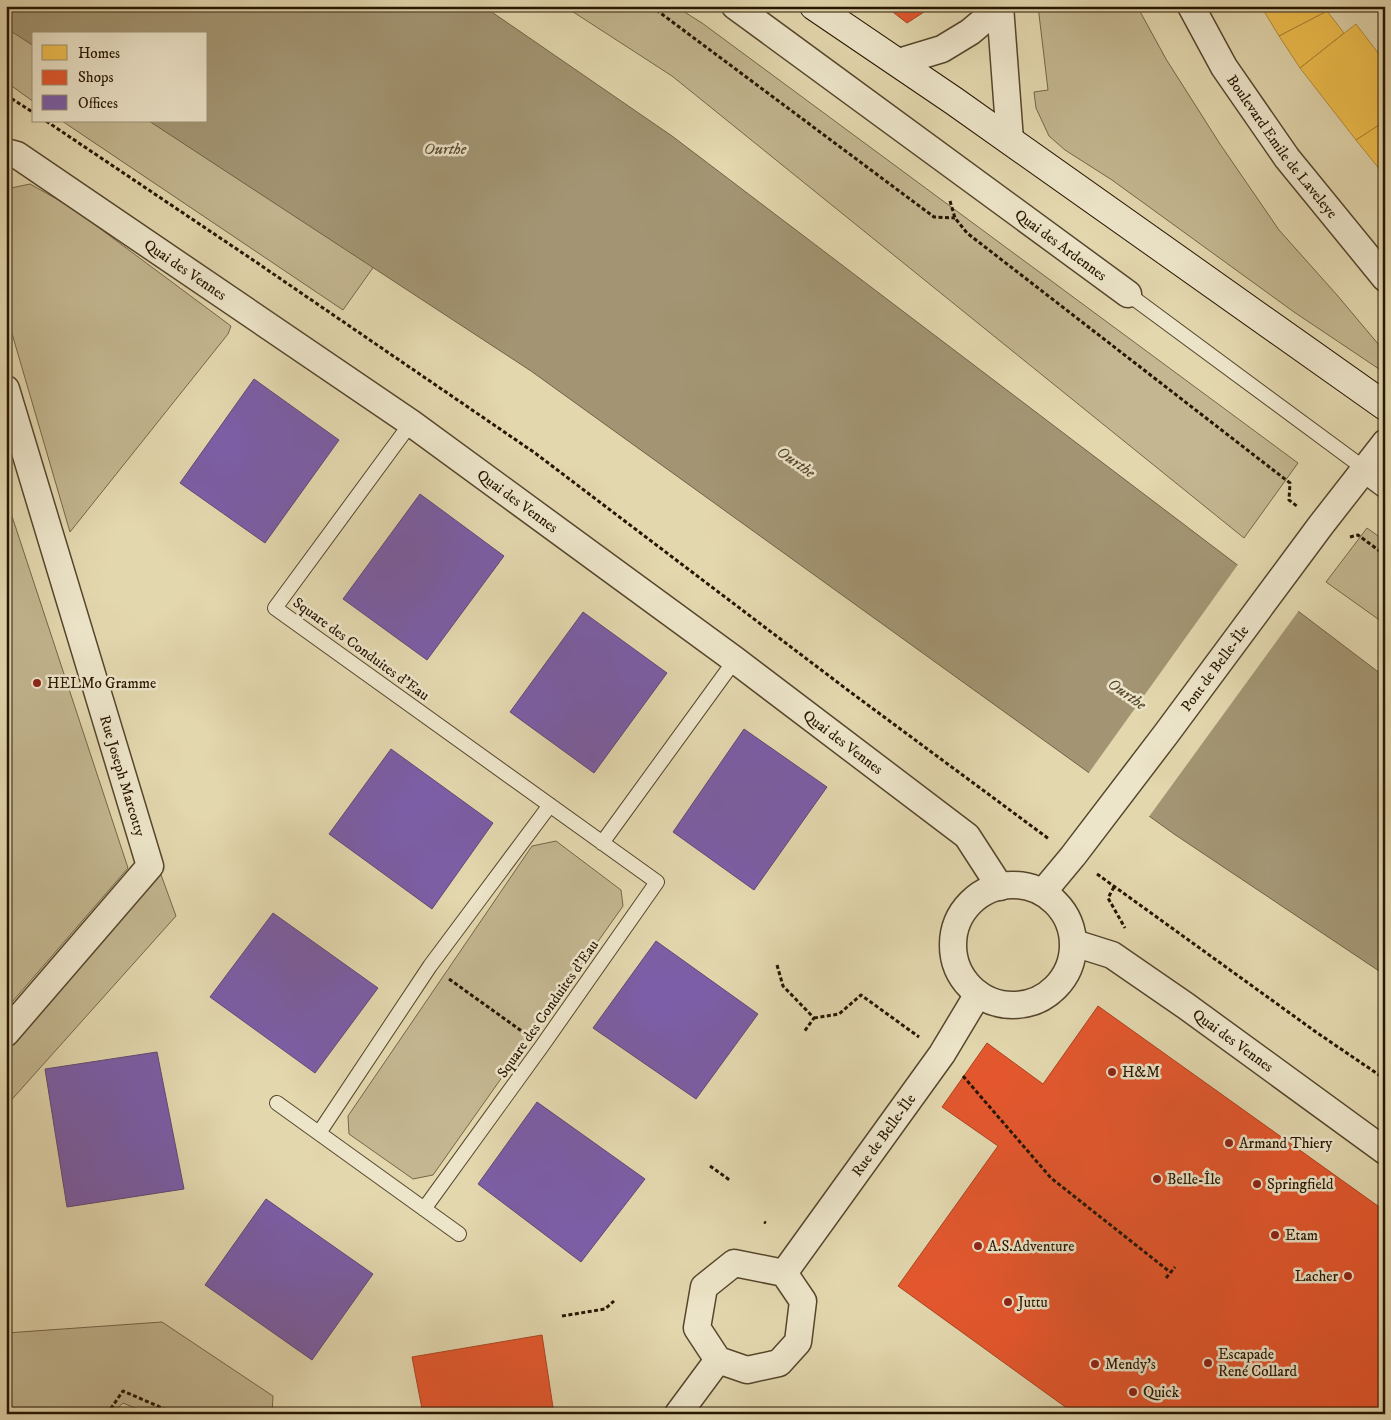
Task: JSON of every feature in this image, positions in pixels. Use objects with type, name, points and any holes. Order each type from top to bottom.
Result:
[{"type":"main road","points":[[814,6],[899,62],[1385,406]]},
{"type":"street","name":"Quai des Ardennes","points":[[735,6],[1128,294]]},
{"type":"street","name":"Boulevard Emile de Laveleye","points":[[1191,6],[1224,67],[1286,158],[1385,278]]},
{"type":"street","points":[[899,62],[942,49],[970,32],[1000,7]]},
{"type":"street","points":[[1000,7],[1010,140]]},
{"type":"street","name":"Quai des Vennes","points":[[6,152],[17,155],[411,423],[735,660],[967,836],[1000,887]]},
{"type":"street","name":"Rue Joseph Marcotty","points":[[6,389],[150,866],[7,1030]]},
{"type":"street","name":"Pont de Belle-Île","points":[[1043,892],[1073,856],[1166,734],[1321,525],[1375,477],[1385,443]]},
{"type":"street","points":[[1023,885],[1043,892],[1055,900],[1068,918],[1074,943],[1068,972],[1061,983],[1045,997],[1031,1003],[1010,1005],[996,1003],[978,994],[966,983],[956,965],[953,940],[962,913],[980,896],[1000,887],[1023,885]]},
{"type":"street","name":"Quai des Vennes","points":[[1074,943],[1112,954],[1385,1151]]},
{"type":"street","name":"Rue de Belle-Île","points":[[784,1273],[942,1054],[978,994]]},
{"type":"street","points":[[734,1263],[784,1273],[803,1302],[798,1342],[779,1363],[747,1370],[718,1360],[697,1328],[704,1287],[734,1263]]},
{"type":"street","points":[[678,1414],[718,1360]]},
{"type":"lane","name":"Quai des Ardennes","points":[[1128,294],[1375,477]]},
{"type":"lane","name":"Square des Conduites d'Eau","points":[[411,423],[275,608],[657,882],[542,1046],[424,1209]]},
{"type":"lane","points":[[602,843],[735,660]]},
{"type":"lane","points":[[319,1133],[430,966],[550,805]]},
{"type":"lane","points":[[277,1103],[459,1234]]},
{"type":"path","points":[[651,6],[934,217],[955,218]]},
{"type":"path","points":[[6,95],[32,112]]},
{"type":"path","points":[[47,122],[253,260],[535,454],[1024,820]]},
{"type":"path","points":[[950,200],[955,218],[967,233],[1290,483],[1289,500],[1342,540],[1358,535],[1385,555]]},
{"type":"path","points":[[1112,954],[1126,930],[1108,898],[1114,887]]},
{"type":"path","points":[[1124,895],[1385,1079]]},
{"type":"path","points":[[777,965],[783,986],[814,1018]]},
{"type":"path","points":[[430,966],[542,1046]]},
{"type":"path","points":[[804,1032],[814,1018],[839,1014],[861,995],[942,1054],[1051,1178],[1170,1272]]},
{"type":"path","points":[[710,1166],[731,1181]]},
{"type":"path","points":[[1166,1278],[1175,1267]]},
{"type":"path","points":[[562,1316],[605,1309],[614,1301]]},
{"type":"path","points":[[107,1414],[123,1391],[176,1414]]},
{"type":"shaded area","points":[[564,6],[675,6],[702,23],[1298,463],[1244,538],[672,76]]},
{"type":"shaded area","points":[[1038,6],[1137,6],[1166,59],[1220,144],[1279,230],[1379,345],[1385,341],[1385,373],[1294,312],[1112,180],[1065,150],[1049,136],[1036,108],[1034,92],[1048,90]]},
{"type":"shaded area","points":[[6,8],[32,32],[32,101],[6,82]]},
{"type":"shaded area","points":[[63,122],[184,122],[382,255],[343,310]]},
{"type":"shaded area","points":[[30,184],[71,207],[231,326],[228,334],[70,532],[6,313],[6,189]]},
{"type":"shaded area","name":"HELMo Gramme","points":[[6,498],[128,868],[6,1009]]},
{"type":"shaded area","points":[[1367,528],[1385,541],[1385,624],[1326,582]]},
{"type":"shaded area","points":[[556,841],[621,890],[623,906],[433,1175],[413,1179],[349,1134],[348,1116],[532,846]]},
{"type":"shaded area","points":[[160,872],[176,916],[6,1106],[6,1051]]},
{"type":"shaded area","points":[[162,1322],[273,1396],[272,1414],[149,1414],[123,1403],[111,1414],[6,1414],[6,1333]]},
{"type":"water","name":"Ourthe","points":[[6,6],[483,6],[672,136],[1385,677],[1385,975],[1174,834],[531,371],[151,122],[208,122],[208,32],[32,32],[32,45],[6,28]]},
{"type":"pier","points":[[1239,563],[1300,609],[1148,818],[1088,774]]},
{"type":"building: Homes","points":[[1266,6],[1337,6],[1279,36],[1262,8]]},
{"type":"building: Homes","points":[[1327,11],[1344,33],[1300,68],[1279,36]]},
{"type":"building: Homes","points":[[1356,24],[1385,62],[1385,121],[1356,140],[1300,68]]},
{"type":"building: Homes","points":[[1385,121],[1385,176],[1356,140]]},
{"type":"building: Shops","points":[[885,6],[924,6],[924,12],[907,23]]},
{"type":"building: Shops","name":"Belle-Île","points":[[1098,1006],[1385,1211],[1385,1414],[1075,1414],[898,1286],[998,1146],[942,1107],[987,1043],[1043,1084]]},
{"type":"building: Shops","points":[[542,1335],[554,1414],[423,1414],[412,1357]]},
{"type":"building: Offices","points":[[254,379],[339,440],[265,543],[180,483]]},
{"type":"building: Offices","points":[[420,494],[504,556],[427,660],[343,599]]},
{"type":"building: Offices","points":[[583,612],[667,673],[594,773],[510,712]]},
{"type":"building: Offices","points":[[744,729],[827,787],[754,890],[673,832]]},
{"type":"building: Offices","points":[[391,749],[493,823],[432,909],[329,834]]},
{"type":"building: Offices","points":[[273,913],[378,988],[315,1073],[210,997]]},
{"type":"building: Offices","points":[[656,941],[758,1014],[696,1099],[593,1028]]},
{"type":"building: Offices","points":[[157,1052],[184,1189],[67,1207],[45,1069]]},
{"type":"building: Offices","points":[[537,1102],[645,1179],[581,1262],[478,1184]]},
{"type":"building: Offices","points":[[266,1199],[373,1274],[312,1360],[205,1285]]},
{"type":"place","name":"HELMo Gramme","points":[[37,683]]},
{"type":"place","name":"H&M","points":[[1112,1072]]},
{"type":"place","name":"Armand Thiery","points":[[1229,1143]]},
{"type":"place","name":"Belle-Île","points":[[1157,1179]]},
{"type":"place","name":"Springfield","points":[[1257,1184]]},
{"type":"place","name":"Etam","points":[[1275,1235]]},
{"type":"place","name":"A.S.Adventure","points":[[978,1246]]},
{"type":"place","name":"Lacher","points":[[1348,1276]]},
{"type":"place","name":"Juttu","points":[[1008,1302]]},
{"type":"place","name":"Escapade René Collard","points":[[1208,1363]]},
{"type":"place","name":"Mendy's","points":[[1095,1364]]},
{"type":"place","name":"Quick","points":[[1133,1392]]}]
